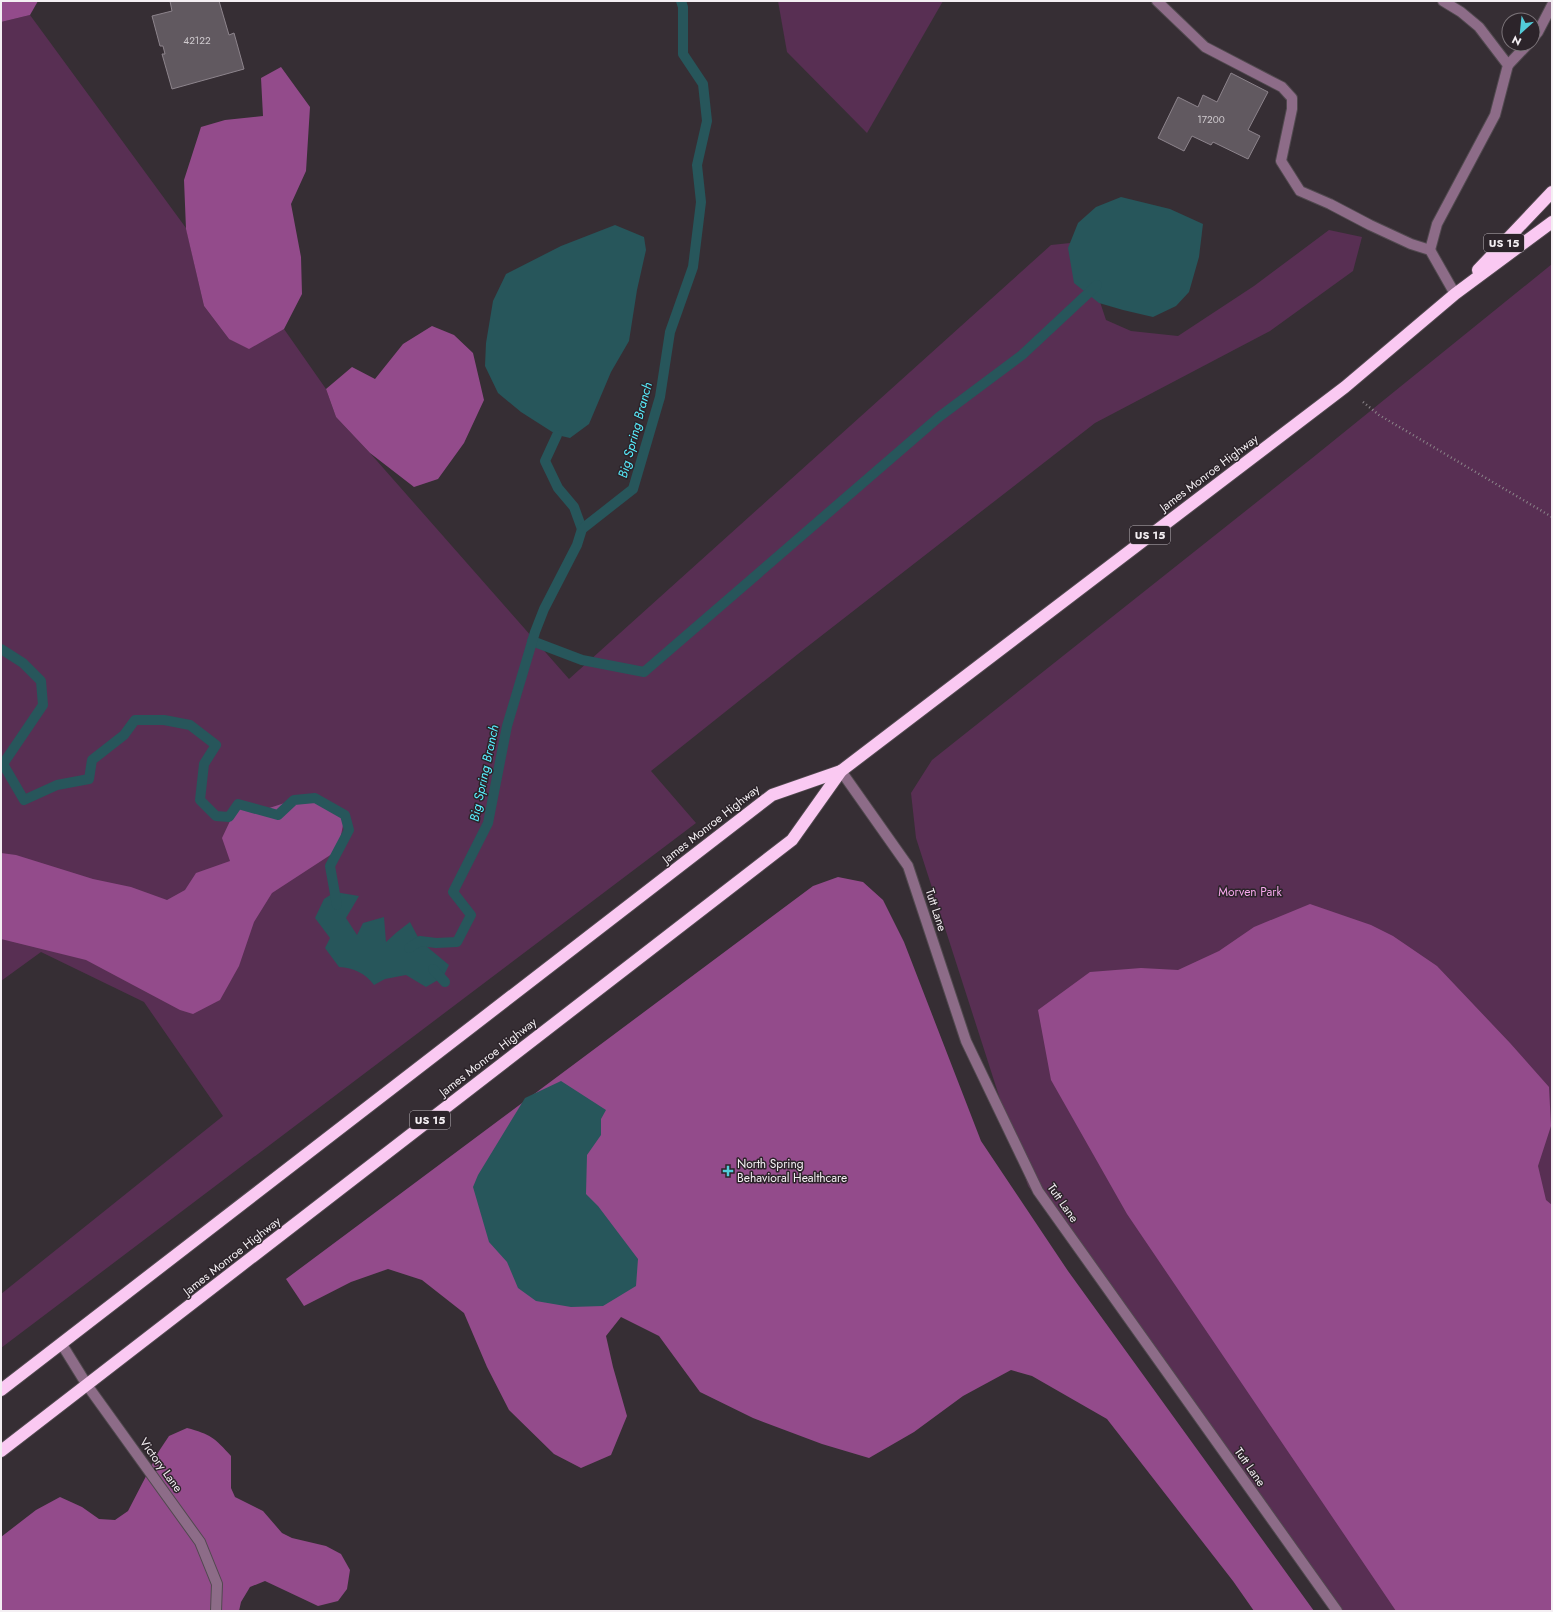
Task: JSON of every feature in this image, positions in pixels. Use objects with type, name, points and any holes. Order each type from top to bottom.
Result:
[{"type":"highway","name":"James Monroe Highway","points":[[1455,294],[1552,192]]},
{"type":"highway","name":"James Monroe Highway","points":[[1,1451],[792,840],[841,771],[1345,387],[1455,294],[1552,222]]},
{"type":"highway","name":"James Monroe Highway","points":[[1,1390],[772,795],[841,771]]},
{"type":"street","points":[[1157,1],[1205,47],[1282,87],[1292,98],[1292,109],[1281,161],[1300,192],[1330,204],[1411,244],[1430,250],[1455,294]]},
{"type":"street","points":[[1443,1],[1461,12],[1479,27],[1508,65]]},
{"type":"street","points":[[1541,26],[1552,5]]},
{"type":"street","points":[[1430,250],[1437,224],[1495,115],[1508,65],[1520,52]]},
{"type":"street","name":"Tutt Lane","points":[[841,771],[908,866],[966,1041],[1038,1190],[1337,1611]]},
{"type":"street","name":"Victory Lane","points":[[61,1344],[87,1385],[200,1542],[217,1584],[216,1611]]},
{"type":"path","points":[[1345,387],[1379,415],[1552,517]]},
{"type":"green space","points":[[778,1],[943,1],[867,133],[787,52]]},
{"type":"green space","points":[[30,15],[186,228],[204,306],[229,339],[284,329],[326,389],[336,417],[370,453],[569,679],[1051,245],[1080,242],[1106,320],[1131,331],[1178,336],[1254,286],[1329,230],[1362,237],[1353,271],[1270,331],[1095,423],[798,654],[651,771],[696,823],[1,1348],[1,1294],[223,1116],[144,1002],[41,952],[1,981],[1,22]]},
{"type":"green space","name":"Morven Park","points":[[1552,264],[1552,1611],[1339,1611],[1028,1186],[916,838],[911,793],[932,760],[1311,459]]},
{"type":"shaded area","points":[[1,1],[38,1],[30,15],[1,22]]},
{"type":"shaded area","points":[[281,67],[310,107],[306,171],[291,204],[301,257],[302,294],[284,329],[249,349],[229,339],[204,306],[186,229],[184,180],[201,127],[225,120],[263,116],[261,78]]},
{"type":"shaded area","points":[[432,326],[454,335],[473,353],[484,400],[464,443],[438,479],[414,487],[370,453],[336,417],[326,389],[352,367],[375,379],[403,344]]},
{"type":"shaded area","points":[[315,798],[345,815],[338,850],[272,893],[254,922],[239,966],[220,1000],[193,1014],[180,1010],[86,960],[1,939],[1,853],[16,855],[93,879],[131,887],[167,900],[185,890],[196,873],[230,861],[222,838],[238,804],[260,811],[294,800]]},
{"type":"shaded area","points":[[838,877],[863,882],[883,900],[904,942],[981,1141],[1068,1271],[1314,1611],[1254,1611],[1233,1581],[1107,1419],[1032,1376],[1011,1370],[963,1396],[914,1432],[869,1458],[822,1444],[753,1418],[700,1392],[659,1336],[621,1317],[606,1336],[627,1416],[611,1455],[581,1468],[554,1454],[509,1410],[487,1367],[464,1313],[422,1280],[388,1269],[351,1282],[304,1306],[286,1279],[813,886]]},
{"type":"shaded area","points":[[1310,904],[1371,925],[1393,936],[1437,966],[1510,1043],[1549,1087],[1551,1126],[1538,1166],[1546,1200],[1552,1205],[1552,1611],[1396,1611],[1127,1214],[1051,1080],[1038,1010],[1090,972],[1141,968],[1178,970],[1219,951],[1254,927]]},
{"type":"shaded area","points":[[187,1428],[201,1432],[212,1438],[231,1456],[231,1488],[235,1497],[263,1511],[282,1533],[292,1538],[326,1546],[341,1554],[350,1570],[347,1589],[338,1601],[318,1606],[265,1581],[250,1587],[241,1602],[239,1611],[1,1611],[1,1537],[36,1510],[60,1497],[82,1507],[99,1519],[115,1520],[128,1511],[159,1451],[169,1436]]},
{"type":"water","points":[[1121,197],[1170,209],[1203,224],[1199,257],[1189,292],[1176,306],[1153,317],[1099,303],[1074,283],[1068,248],[1078,223],[1096,207]]},
{"type":"water","points":[[615,225],[644,237],[646,250],[637,290],[629,341],[611,372],[589,424],[570,438],[557,435],[521,412],[498,393],[485,366],[486,343],[493,301],[506,274],[561,246]]},
{"type":"water","points":[[335,892],[359,896],[346,918],[357,935],[363,923],[384,917],[386,942],[410,922],[420,941],[449,965],[443,977],[426,987],[406,975],[385,979],[374,985],[363,974],[339,967],[325,948],[330,938],[315,918],[324,899]]},
{"type":"water","points":[[561,1081],[606,1110],[601,1119],[601,1135],[587,1155],[586,1194],[598,1206],[638,1259],[636,1286],[603,1306],[571,1307],[536,1301],[518,1288],[507,1262],[489,1242],[473,1187],[478,1175],[525,1098]]},
{"type":"building","points":[[170,1],[219,1],[229,35],[234,33],[244,69],[172,89],[162,54],[165,54],[163,46],[160,46],[152,16],[172,11]]},
{"type":"building","points":[[1231,73],[1268,92],[1248,130],[1260,136],[1248,159],[1213,142],[1211,145],[1192,136],[1184,151],[1158,138],[1178,97],[1198,107],[1203,95],[1217,102]]},
{"type":"waterway","name":"Big Spring Branch","points":[[409,948],[420,941],[436,943],[457,942],[471,915],[453,892],[488,823],[507,726],[535,632],[544,609],[577,545],[582,529],[633,489],[660,397],[670,332],[693,267],[701,202],[697,165],[707,121],[703,84],[683,54],[683,7],[681,1]]},
{"type":"waterway","points":[[532,641],[582,660],[644,672],[939,417],[1022,355],[1097,285]]},
{"type":"waterway","points":[[557,435],[545,461],[558,488],[574,507],[582,529]]},
{"type":"waterway","name":"Big Spring Branch","points":[[1,649],[23,663],[41,681],[43,705],[3,764],[24,800],[57,785],[89,779],[92,760],[124,735],[135,720],[164,720],[190,725],[216,745],[204,764],[200,800],[216,816],[229,817],[238,804],[278,815],[294,800],[315,798],[345,815],[349,830],[330,866],[337,905]]},
{"type":"waterway","points":[[433,969],[445,982]]},
{"type":"place","name":"North Spring Behavioral Healthcare","points":[[728,1171]]}]
